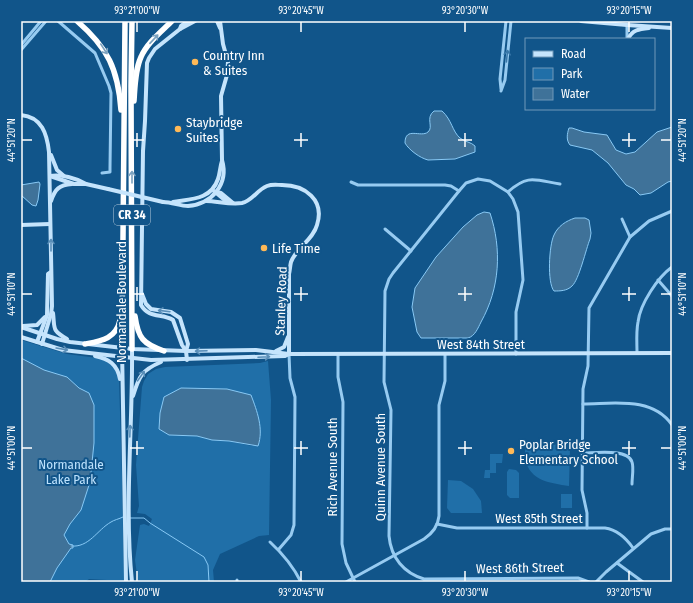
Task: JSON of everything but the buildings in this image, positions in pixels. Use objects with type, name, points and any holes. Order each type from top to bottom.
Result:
[{"type":"highway","points":[[77,21],[96,38],[104,49],[114,70],[120,97],[124,152]]},
{"type":"highway","name":"Normandale Boulevard","points":[[122,347],[125,21]]},
{"type":"highway","name":"Normandale Boulevard","points":[[132,21],[132,348]]},
{"type":"highway","points":[[132,129],[140,58],[149,44],[172,21]]},
{"type":"highway","points":[[132,300],[136,328],[142,339],[152,347],[164,351]]},
{"type":"highway","points":[[85,344],[102,340],[114,334],[119,325],[123,308]]},
{"type":"street","points":[[21,44],[41,21]]},
{"type":"street","points":[[21,50],[46,21]]},
{"type":"street","points":[[58,21],[95,53],[110,86],[110,172],[102,173]]},
{"type":"street","points":[[180,29],[181,26],[188,21]]},
{"type":"street","points":[[187,360],[186,351],[182,346],[173,320],[167,317],[155,316],[147,312],[141,305],[140,301],[142,294],[143,151],[147,63],[149,58],[154,49],[180,29],[195,21]]},
{"type":"street","points":[[206,201],[224,175],[222,160],[221,96],[227,75],[228,62],[217,21]]},
{"type":"street","points":[[220,21],[220,28]]},
{"type":"street","points":[[506,21],[500,79],[501,90],[505,80],[511,21]]},
{"type":"street","points":[[581,21],[670,27]]},
{"type":"street","points":[[627,25],[627,38]]},
{"type":"street","points":[[628,38],[631,33],[638,29],[670,27]]},
{"type":"street","points":[[21,115],[35,119],[41,125],[46,134],[49,152],[50,176],[52,306],[55,330],[58,334],[70,342]]},
{"type":"street","points":[[49,152],[57,170],[66,177]]},
{"type":"street","points":[[50,176],[55,175],[80,180],[86,184]]},
{"type":"street","points":[[50,176],[74,184]]},
{"type":"street","name":"Quinn Avenue South","points":[[394,555],[391,549],[389,536],[390,403],[384,387],[385,291],[390,278],[466,183],[478,179],[490,181],[508,192]]},
{"type":"street","points":[[516,354],[516,312],[522,288],[523,272],[518,212],[513,199],[508,192],[518,183],[528,180],[560,184]]},
{"type":"street","points":[[351,182],[358,185],[445,185],[451,186],[459,191]]},
{"type":"street","points":[[50,205],[57,188],[74,184],[86,184],[163,202],[199,198],[214,191],[221,193],[231,203]]},
{"type":"street","name":"Stanley Road","points":[[231,203],[244,202],[269,185],[294,185],[305,190],[313,197],[317,204],[318,221],[313,233],[296,254],[290,265],[289,354]]},
{"type":"street","points":[[172,202],[183,206],[190,206],[206,201],[231,203]]},
{"type":"street","points":[[587,528],[587,513],[582,490],[582,453],[583,384],[587,372],[589,308],[630,237],[649,221],[672,211]]},
{"type":"street","points":[[622,219],[630,237]]},
{"type":"street","points":[[21,225],[50,224]]},
{"type":"street","points":[[385,229],[411,251]]},
{"type":"street","points":[[637,353],[637,329],[639,316],[658,280],[672,267]]},
{"type":"street","points":[[43,334],[47,315],[48,274],[51,272]]},
{"type":"street","points":[[658,280],[672,296]]},
{"type":"street","points":[[40,343],[51,314],[52,306]]},
{"type":"street","points":[[21,327],[37,325],[47,315]]},
{"type":"street","name":"West 84th Street","points":[[21,327],[70,342],[164,351],[256,350],[289,354],[672,353]]},
{"type":"street","points":[[274,351],[284,347],[289,332]]},
{"type":"street","name":"West 84th Street","points":[[21,337],[53,347],[77,352],[132,358],[187,360],[285,356],[289,354]]},
{"type":"street","name":"Normandale Boulevard","points":[[122,347],[122,390],[128,512]]},
{"type":"street","name":"Normandale Boulevard","points":[[126,582],[132,348]]},
{"type":"street","points":[[77,352],[106,358],[112,362],[119,373],[122,390]]},
{"type":"street","points":[[278,549],[292,535],[294,525],[295,397],[290,378],[289,354]]},
{"type":"street","name":"Rich Avenue South","points":[[338,354],[338,378],[342,402],[342,544],[346,563],[355,582]]},
{"type":"street","points":[[346,582],[429,536],[437,524],[439,516],[439,405],[445,381],[445,354]]},
{"type":"street","points":[[131,402],[138,380],[143,372],[151,366],[165,360]]},
{"type":"street","points":[[583,404],[641,405],[657,410],[672,425]]},
{"type":"street","points":[[582,453],[620,453],[628,455],[632,461],[632,484]]},
{"type":"street","name":"Normandale Boulevard","points":[[128,524],[132,582]]},
{"type":"street","name":"West 85th Street","points":[[437,524],[457,528],[605,528],[615,530],[620,533],[633,548]]},
{"type":"street","points":[[596,582],[633,548],[651,534],[665,529],[672,529]]},
{"type":"street","points":[[270,542],[291,564],[301,582]]},
{"type":"street","name":"West 86th Street","points":[[394,555],[404,568],[417,577],[424,579],[526,580],[578,578],[589,582]]},
{"type":"street","points":[[617,563],[643,582]]},
{"type":"green space","name":"Normandale Lake Park","points":[[21,340],[67,354],[105,359],[116,369],[119,380],[124,581],[89,579],[85,582],[21,582]]},
{"type":"green space","points":[[268,361],[271,400],[269,535],[259,536],[220,554],[213,570],[214,582],[138,582],[135,560],[140,525],[144,524],[149,526],[152,519],[145,514],[137,513],[139,506],[136,465],[142,387],[144,381],[148,374],[156,369],[165,367],[260,363]],"holes":[[[181,388],[227,389],[251,395],[259,423],[260,441],[252,446],[229,441],[212,440],[197,436],[169,435]]]},
{"type":"green space","points":[[526,443],[568,445],[570,448],[569,486],[542,480],[531,472],[525,459]]},
{"type":"green space","points":[[490,454],[503,454],[502,463],[496,463],[496,473],[490,473],[490,478],[484,478],[485,470],[490,470]]},
{"type":"green space","points":[[509,469],[516,470],[519,473],[519,498],[510,498],[507,495],[507,472]]},
{"type":"green space","points":[[448,480],[461,481],[473,489],[481,501],[482,513],[451,513],[447,508]]},
{"type":"green space","points":[[561,494],[572,494],[572,508],[561,508]]},
{"type":"water","points":[[434,111],[442,111],[445,114],[457,135],[475,146],[475,152],[455,159],[428,160],[418,156],[409,148],[405,143],[408,135],[428,132],[430,130],[430,117]]},
{"type":"water","points":[[672,127],[672,181],[651,193],[640,195],[634,189],[626,185],[608,163],[592,150],[570,145],[567,139],[569,128],[584,132],[607,135],[616,150],[626,154],[635,152],[657,132]]},
{"type":"water","points":[[39,182],[38,200],[36,206],[32,205],[21,195],[21,185]]},
{"type":"water","points":[[484,212],[490,213],[494,227],[497,268],[492,296],[479,327],[474,334],[468,338],[421,338],[417,332],[412,307],[415,288],[436,257],[463,227],[477,215]]},
{"type":"water","points":[[575,218],[585,218],[589,220],[591,233],[590,239],[575,283],[568,289],[554,291],[550,280],[550,255],[552,240],[560,226]]},
{"type":"water","points":[[21,358],[44,370],[67,377],[79,388],[89,393],[94,405],[94,443],[90,482],[81,510],[70,524],[64,535],[69,544],[73,545],[73,548],[71,548],[57,568],[50,582],[21,582]]},
{"type":"water","points":[[181,388],[227,389],[251,395],[260,427],[260,440],[258,446],[229,441],[212,440],[197,436],[169,435],[159,429],[160,413],[164,397]]},
{"type":"waterway","points":[[71,546],[83,544],[106,525],[123,517]]},
{"type":"waterway","points":[[130,518],[144,518],[204,557],[208,565],[209,582]]},
{"type":"place","name":"Country Inn & Suites","points":[[195,62]]},
{"type":"place","name":"Staybridge Suites","points":[[178,129]]},
{"type":"place","name":"Life Time","points":[[264,248]]},
{"type":"place","name":"Poplar Bridge Elementary School","points":[[511,451]]}]
